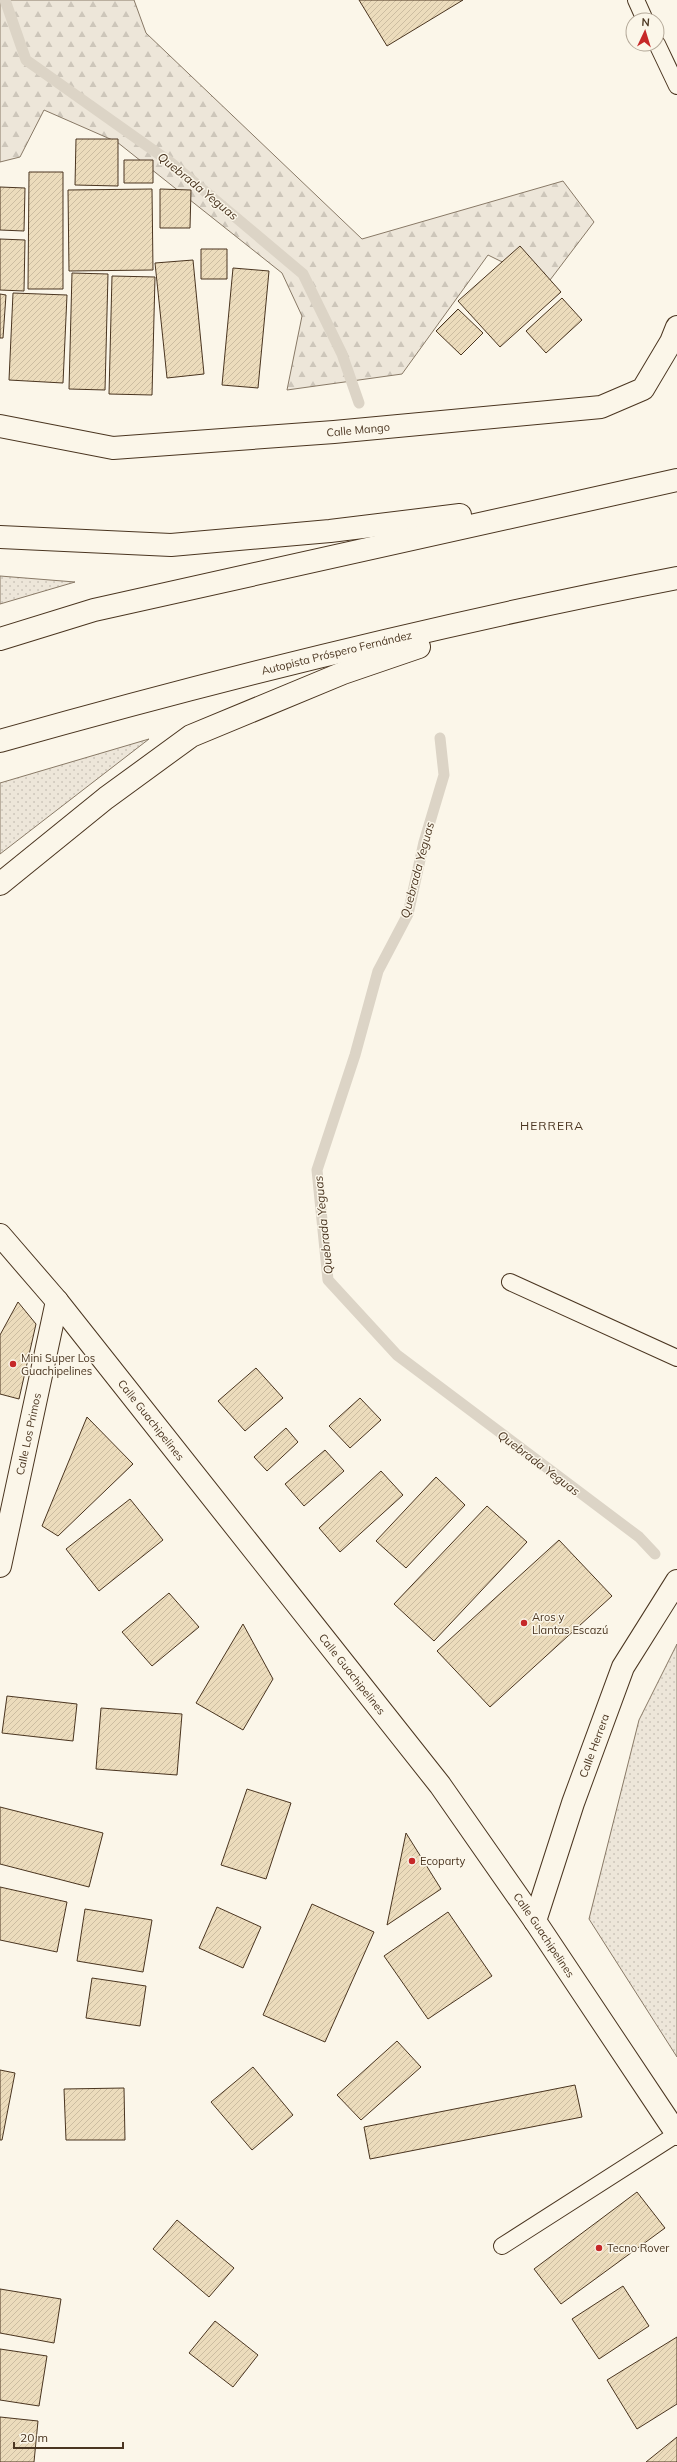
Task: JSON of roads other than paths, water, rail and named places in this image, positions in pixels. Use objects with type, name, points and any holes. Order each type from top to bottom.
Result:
[{"type":"main road","name":"Calle Mango","points":[[0,426],[113,448],[334,432],[601,407],[644,389],[671,342],[677,327]]},
{"type":"main road","points":[[0,639],[94,610],[677,480]]},
{"type":"main road","points":[[0,537],[171,545],[330,531],[580,501]]},
{"type":"main road","name":"Autopista Próspero Fernández","points":[[0,741],[231,680],[547,603],[677,578]]},
{"type":"main road","points":[[0,884],[106,798],[191,736],[342,674],[547,603]]},
{"type":"main road","name":"Calle Guachipelines","points":[[0,1235],[57,1301],[440,1785],[535,1921],[677,2134]]},
{"type":"main road","name":"Calle Los Primos","points":[[0,1566],[57,1301]]},
{"type":"main road","name":"Calle Herrera","points":[[535,1921],[573,1804],[623,1667],[677,1581]]},
{"type":"lane","points":[[636,0],[642,12]]},
{"type":"lane","points":[[661,52],[677,86]]},
{"type":"lane","points":[[510,1282],[677,1358]]},
{"type":"lane","points":[[502,2246],[677,2134]]},
{"type":"waterway","name":"Quebrada Yeguas","points":[[5,0],[26,60],[170,162],[303,274],[342,354],[359,403]]},
{"type":"waterway","name":"Quebrada Yeguas","points":[[440,738],[444,775],[424,842],[408,914],[378,971],[355,1055],[317,1170],[328,1280],[397,1355],[639,1537],[655,1554]]},
{"type":"place","name":"Mini Super Los Guachipelines","points":[[13,1364]]},
{"type":"place","name":"Aros y Llantas Escazú","points":[[524,1623]]},
{"type":"place","name":"Ecoparty","points":[[412,1861]]},
{"type":"place","name":"Tecno Rover","points":[[599,2248]]},
{"type":"district","name":"HERRERA","points":[[552,1125]]}]
